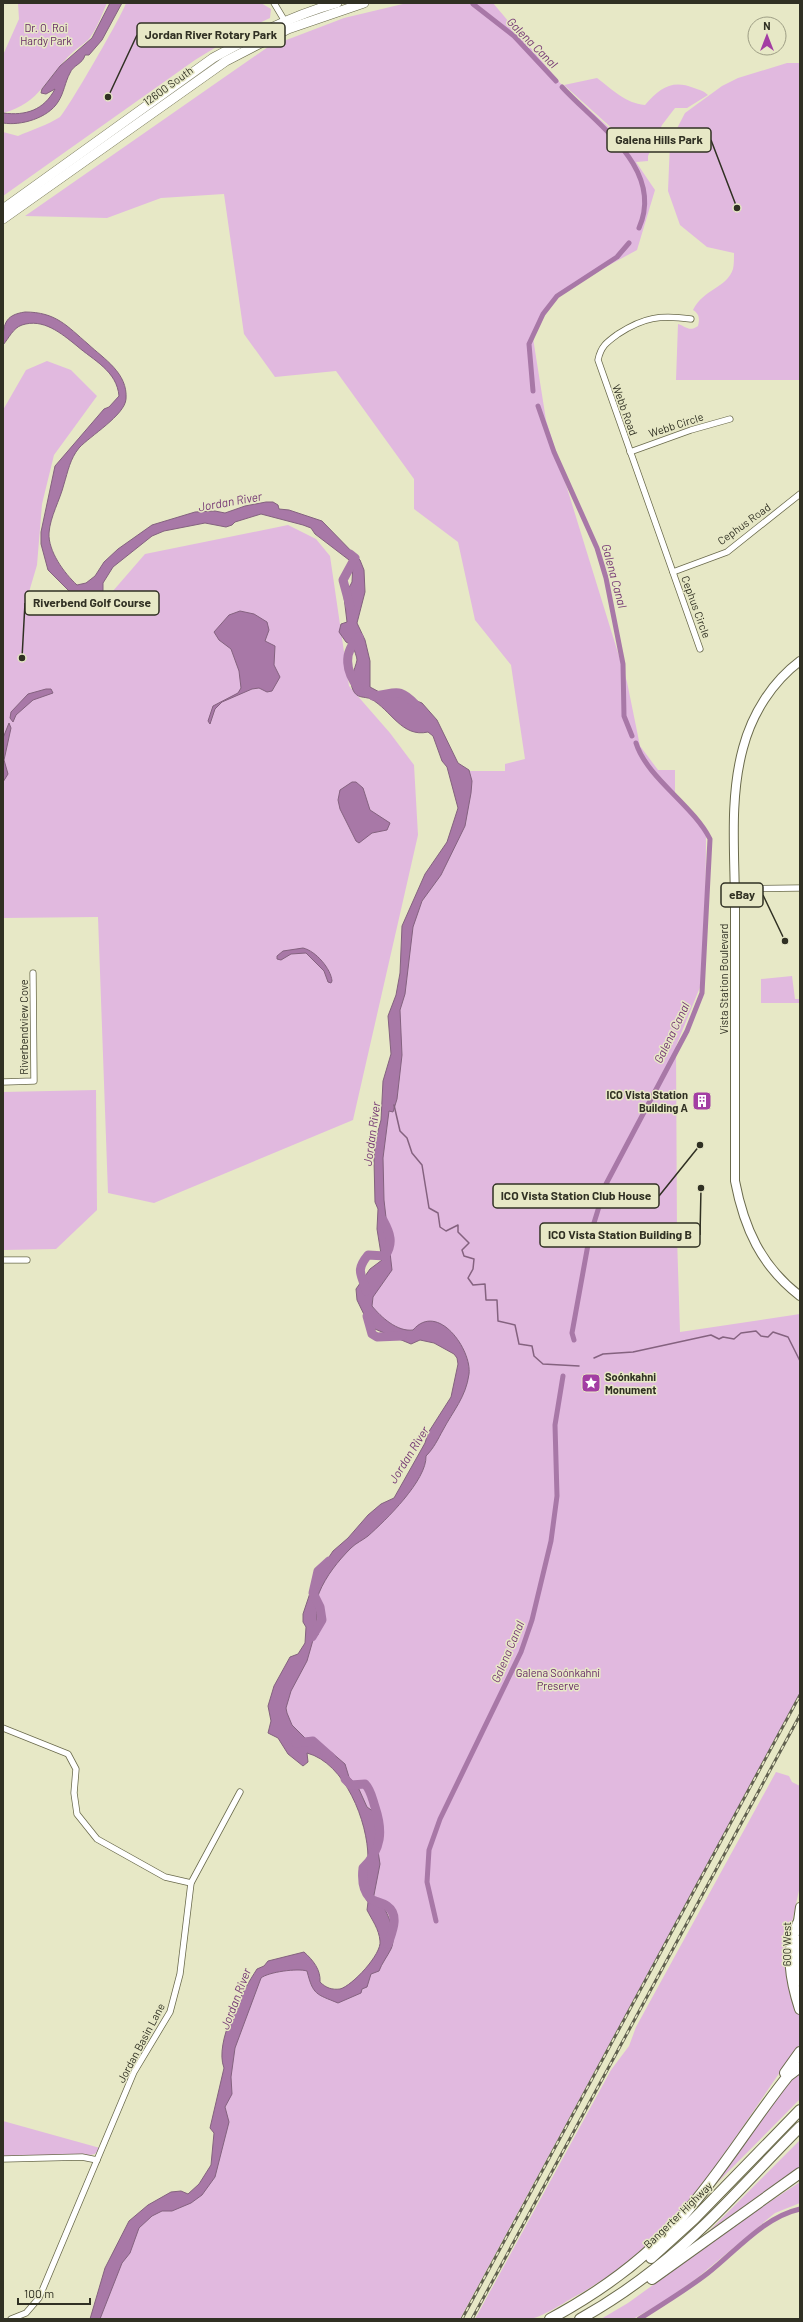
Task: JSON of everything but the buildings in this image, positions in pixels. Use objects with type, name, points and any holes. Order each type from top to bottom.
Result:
[{"type":"highway","points":[[798,1923],[792,1938],[790,1958],[793,1984],[800,2009]]},
{"type":"highway","points":[[736,2146],[800,2052]]},
{"type":"highway","points":[[550,2319],[621,2272],[658,2243],[694,2204],[788,2076],[800,2067]]},
{"type":"highway","name":"Bangerter Highway","points":[[556,2319],[606,2291],[654,2255],[685,2227],[800,2110]]},
{"type":"highway","points":[[599,2308],[658,2267],[705,2223],[800,2127]]},
{"type":"highway","points":[[580,2319],[660,2274],[800,2173]]},
{"type":"highway","points":[[758,2203],[800,2177]]},
{"type":"main road","name":"12600 South","points":[[3,219],[204,75],[287,25],[337,3]]},
{"type":"main road","name":"12600 South","points":[[3,209],[214,58],[248,39],[287,25],[364,3]]},
{"type":"street","points":[[274,3],[287,25]]},
{"type":"street","name":"Webb Road","points":[[673,572],[598,360],[600,350],[604,343],[638,321],[660,317],[691,319]]},
{"type":"street","name":"Webb Circle","points":[[630,452],[691,430],[730,419]]},
{"type":"street","name":"Cephus Road","points":[[673,572],[727,552],[800,494]]},
{"type":"street","name":"Cephus Circle","points":[[673,572],[700,649]]},
{"type":"street","name":"Vista Station Boulevard","points":[[800,661],[776,685],[760,706],[743,747],[735,791],[735,1181],[740,1209],[755,1246],[766,1263],[800,1296]]},
{"type":"street","points":[[735,889],[800,888]]},
{"type":"street","name":"Riverbendview Cove","points":[[3,1082],[34,1082],[34,973]]},
{"type":"street","points":[[3,1260],[27,1260]]},
{"type":"street","points":[[3,1728],[68,1754],[76,1770],[74,1793],[77,1814],[97,1839],[165,1877],[191,1884],[240,1792]]},
{"type":"street","name":"Jordan Basin Lane","points":[[11,2319],[26,2313],[39,2298],[134,2072],[170,2012],[180,1974],[191,1884]]},
{"type":"street","name":"600 West","points":[[800,1907],[796,1948],[800,1982]]},
{"type":"street","points":[[3,2159],[82,2157],[97,2160]]},
{"type":"green space","name":"Dr. O. Roi Hardy Park","points":[[18,3],[107,3],[91,36],[64,61],[35,96],[16,109],[3,113],[3,55],[19,19]]},
{"type":"green space","points":[[126,3],[261,3],[271,9],[270,18],[244,30],[195,60],[3,196],[3,132],[18,136],[60,117],[94,62]]},
{"type":"green space","name":"Galena Soónkahni Preserve","points":[[407,3],[493,3],[561,84],[615,133],[627,150],[616,132],[564,85],[597,78],[625,99],[645,105],[661,90],[679,84],[705,92],[708,95],[687,108],[675,108],[662,125],[648,156],[648,161],[636,162],[655,190],[637,250],[556,294],[533,338],[546,420],[627,682],[640,746],[658,770],[675,770],[675,793],[706,834],[705,975],[676,1046],[677,1237],[680,1332],[800,1314],[800,1693],[460,2319],[97,2319],[134,2230],[162,2207],[205,2186],[220,2142],[236,2031],[264,1970],[312,1967],[319,1989],[348,1993],[385,1953],[389,1916],[381,1905],[377,1906],[373,1900],[372,1810],[367,1807],[358,1787],[325,1749],[309,1742],[279,1717],[299,1667],[317,1601],[315,1596],[333,1561],[393,1510],[465,1382],[458,1345],[402,1333],[371,1312],[369,1296],[391,1248],[385,1225],[381,1174],[397,1016],[413,920],[466,813],[467,771],[505,771],[505,764],[525,759],[511,665],[475,620],[458,542],[414,509],[414,479],[336,371],[275,377],[244,334],[224,194],[161,198],[107,218],[25,216],[268,47],[344,18]]},
{"type":"green space","points":[[787,63],[800,63],[800,380],[676,380],[678,324],[690,329],[698,326],[698,316],[693,310],[703,297],[720,285],[730,275],[733,269],[734,253],[707,247],[680,225],[668,191],[670,142],[685,113],[722,86],[738,78]]},
{"type":"green space","points":[[47,361],[71,370],[97,396],[54,455],[42,504],[37,565],[29,592],[42,614],[99,607],[100,606],[95,603],[106,599],[145,554],[288,525],[316,539],[330,556],[349,686],[390,733],[414,765],[418,835],[353,1120],[154,1203],[108,1193],[98,917],[3,918],[3,410],[26,370]]},
{"type":"green space","points":[[792,976],[795,999],[800,999],[800,1003],[761,1003],[761,979]]},
{"type":"green space","points":[[96,1090],[97,1210],[56,1249],[3,1250],[3,1092]]},
{"type":"green space","points":[[776,1772],[789,1776],[792,1782],[800,1786],[800,1886],[788,1940],[793,1996],[800,2016],[800,2044],[701,2185],[674,2217],[644,2247],[610,2275],[563,2304],[539,2316],[530,2319],[516,2320],[475,2319],[611,2070],[629,2046],[636,2027]]},
{"type":"green space","points":[[800,2072],[800,2099],[714,2186],[713,2185],[789,2081]]},
{"type":"green space","points":[[3,2121],[100,2148],[95,2154],[90,2155],[3,2156]]},
{"type":"green space","points":[[800,2140],[800,2167],[710,2231],[710,2230]]},
{"type":"green space","points":[[800,2182],[800,2203],[775,2213],[697,2278],[663,2302],[633,2319],[601,2319],[628,2303],[750,2215]]},
{"type":"shaded area","points":[[110,3],[122,3],[102,40],[89,55],[85,55],[84,58],[71,70],[60,99],[54,108],[34,120],[10,124],[3,123],[3,113],[11,114],[34,110],[40,107],[51,96],[55,89],[46,94],[41,93],[42,89],[60,66],[92,38]]},
{"type":"shaded area","points":[[25,312],[45,314],[67,326],[114,367],[126,390],[126,399],[120,412],[84,443],[73,456],[51,521],[49,540],[51,547],[62,568],[72,580],[77,585],[86,583],[95,576],[104,562],[118,549],[152,525],[195,512],[215,511],[225,513],[245,506],[273,502],[278,505],[279,509],[289,510],[322,521],[360,560],[364,570],[365,592],[357,623],[365,640],[370,661],[370,687],[383,694],[399,694],[422,703],[437,720],[458,763],[469,770],[472,781],[465,826],[441,875],[422,901],[413,927],[405,994],[400,1010],[402,1055],[397,1099],[393,1112],[389,1111],[383,1158],[384,1200],[392,1270],[373,1297],[372,1306],[390,1323],[401,1329],[413,1330],[423,1323],[433,1321],[452,1332],[465,1353],[469,1374],[465,1390],[459,1404],[436,1443],[426,1456],[425,1466],[413,1488],[385,1520],[368,1536],[346,1553],[325,1581],[319,1593],[317,1603],[318,1635],[313,1640],[307,1661],[291,1691],[286,1708],[292,1725],[309,1742],[331,1752],[345,1764],[349,1777],[358,1787],[367,1807],[377,1814],[380,1823],[378,1851],[380,1864],[373,1900],[377,1905],[381,1904],[387,1913],[393,1932],[393,1944],[379,1971],[371,1974],[367,1987],[362,1989],[361,1993],[338,2003],[316,1993],[311,1985],[307,1971],[283,1971],[261,1978],[235,2048],[231,2077],[232,2094],[225,2107],[229,2122],[215,2177],[202,2195],[191,2203],[172,2211],[162,2211],[152,2216],[139,2228],[130,2253],[122,2263],[100,2319],[90,2319],[105,2268],[129,2221],[148,2205],[171,2192],[181,2191],[188,2194],[199,2184],[211,2165],[214,2133],[210,2128],[224,2068],[222,2057],[226,2031],[237,2004],[257,1969],[264,1966],[268,1961],[304,1952],[316,1966],[319,1973],[320,1982],[329,1988],[340,1989],[352,1982],[365,1969],[376,1954],[379,1947],[380,1941],[378,1932],[367,1910],[368,1902],[363,1891],[368,1864],[367,1844],[359,1812],[352,1796],[343,1781],[333,1769],[321,1759],[307,1753],[308,1762],[303,1766],[288,1754],[278,1738],[268,1733],[271,1721],[268,1706],[274,1686],[290,1657],[298,1654],[305,1643],[306,1627],[303,1622],[303,1614],[315,1578],[333,1551],[348,1538],[368,1515],[381,1504],[394,1498],[425,1443],[428,1433],[451,1397],[458,1364],[457,1358],[454,1354],[434,1343],[420,1340],[411,1344],[370,1327],[357,1300],[356,1289],[370,1269],[382,1260],[377,1229],[378,1209],[375,1202],[375,1142],[381,1120],[383,1081],[391,1054],[388,1016],[396,995],[400,973],[402,926],[425,874],[447,842],[458,808],[447,767],[442,761],[433,736],[428,732],[419,733],[404,727],[378,704],[371,699],[357,695],[353,690],[351,682],[357,657],[353,646],[346,642],[339,632],[341,624],[347,622],[344,597],[352,582],[353,563],[315,534],[311,528],[261,514],[235,522],[226,527],[205,523],[164,531],[152,536],[113,567],[103,583],[103,599],[95,603],[69,591],[48,570],[41,544],[41,532],[55,466],[104,409],[109,407],[119,396],[114,380],[103,367],[65,336],[51,328],[44,325],[30,323],[19,326],[3,345],[3,332],[6,322],[9,318],[18,313]]},
{"type":"shaded area","points":[[240,611],[254,614],[267,622],[269,630],[265,641],[275,646],[274,665],[280,677],[272,691],[267,692],[259,688],[252,689],[222,702],[215,709],[210,724],[208,721],[213,706],[238,693],[241,688],[239,671],[231,649],[219,640],[214,632],[229,615]]},
{"type":"shaded area","points":[[51,689],[53,693],[33,700],[16,715],[13,722],[10,718],[11,712],[28,694]]},
{"type":"shaded area","points":[[9,723],[11,728],[4,760],[8,774],[3,782],[3,738]]},
{"type":"shaded area","points":[[352,782],[356,782],[363,788],[370,810],[390,823],[387,830],[372,833],[359,843],[356,841],[340,809],[338,800],[340,790]]},
{"type":"shaded area","points":[[303,948],[313,953],[326,966],[331,976],[331,983],[328,982],[324,971],[306,953],[291,954],[281,960],[277,959],[277,956],[283,951]]},
{"type":"waterway","name":"Galena Canal","points":[[473,4],[514,36],[556,81]]},
{"type":"waterway","name":"Galena Canal","points":[[562,87],[609,133],[635,167],[643,186],[645,207],[639,228]]},
{"type":"waterway","name":"Galena Canal","points":[[533,391],[529,344],[543,314],[557,296],[617,257],[629,243]]},
{"type":"waterway","name":"Galena Canal","points":[[538,406],[554,452],[597,548],[606,578],[623,664],[624,716],[632,736]]},
{"type":"waterway","name":"Jordan River","points":[[350,554],[355,558],[343,580],[350,606]]},
{"type":"waterway","name":"Jordan River","points":[[359,637],[350,649],[348,663],[351,676],[359,689]]},
{"type":"waterway","name":"Jordan River","points":[[373,696],[401,693],[416,705]]},
{"type":"waterway","name":"Galena Canal","points":[[574,1340],[572,1333],[589,1239],[606,1184],[687,1031],[702,993],[710,839],[693,815],[650,768],[636,743]]},
{"type":"waterway","points":[[394,1105],[400,1131],[407,1138],[412,1153],[422,1165],[429,1208],[438,1213],[440,1227],[446,1231],[458,1225],[458,1232],[469,1243],[462,1250],[464,1256],[474,1259],[473,1269],[468,1278],[473,1285],[485,1284],[486,1300],[497,1300],[498,1321],[515,1325],[519,1344],[532,1346],[534,1356],[543,1364],[579,1366]]},
{"type":"waterway","name":"Jordan River","points":[[366,1291],[360,1270],[361,1266],[368,1255],[385,1256],[389,1247],[390,1238],[388,1229],[383,1220]]},
{"type":"waterway","name":"Jordan River","points":[[367,1316],[372,1334],[377,1337],[402,1336]]},
{"type":"waterway","points":[[594,1358],[603,1354],[633,1352],[711,1335],[719,1339],[723,1337],[734,1339],[741,1333],[756,1331],[761,1336],[768,1337],[773,1332],[788,1337],[800,1361]]},
{"type":"waterway","name":"Galena Canal","points":[[436,1921],[427,1882],[429,1850],[440,1819],[521,1652],[532,1620],[551,1541],[557,1496],[555,1425],[563,1376]]},
{"type":"waterway","name":"Jordan River","points":[[312,1637],[322,1620],[320,1607],[313,1593],[318,1571],[329,1561]]},
{"type":"waterway","name":"Jordan River","points":[[296,1743],[313,1741],[331,1757]]},
{"type":"waterway","name":"Jordan River","points":[[345,1779],[351,1785],[365,1784],[367,1786],[378,1816],[380,1832],[379,1839],[374,1854],[363,1868],[363,1879],[367,1895],[387,1906],[393,1914],[394,1924],[388,1944]]},
{"type":"waterway","points":[[639,2319],[700,2279],[762,2227],[774,2219],[800,2209]]},
{"type":"railway","points":[[462,2319],[800,1695]]},
{"type":"railway","points":[[472,2319],[800,1715]]},
{"type":"place","name":"Jordan River Rotary Park","points":[[108,97]]},
{"type":"place","name":"Galena Hills Park","points":[[737,208]]},
{"type":"place","name":"Riverbend Golf Course","points":[[22,658]]},
{"type":"place","name":"eBay","points":[[785,941]]},
{"type":"place","name":"ICO Vista Station Building A","points":[[702,1101]]},
{"type":"place","name":"ICO Vista Station Club House","points":[[700,1145]]},
{"type":"place","name":"ICO Vista Station Building B","points":[[701,1188]]},
{"type":"place","name":"Soónkahni Monument","points":[[591,1383]]}]
